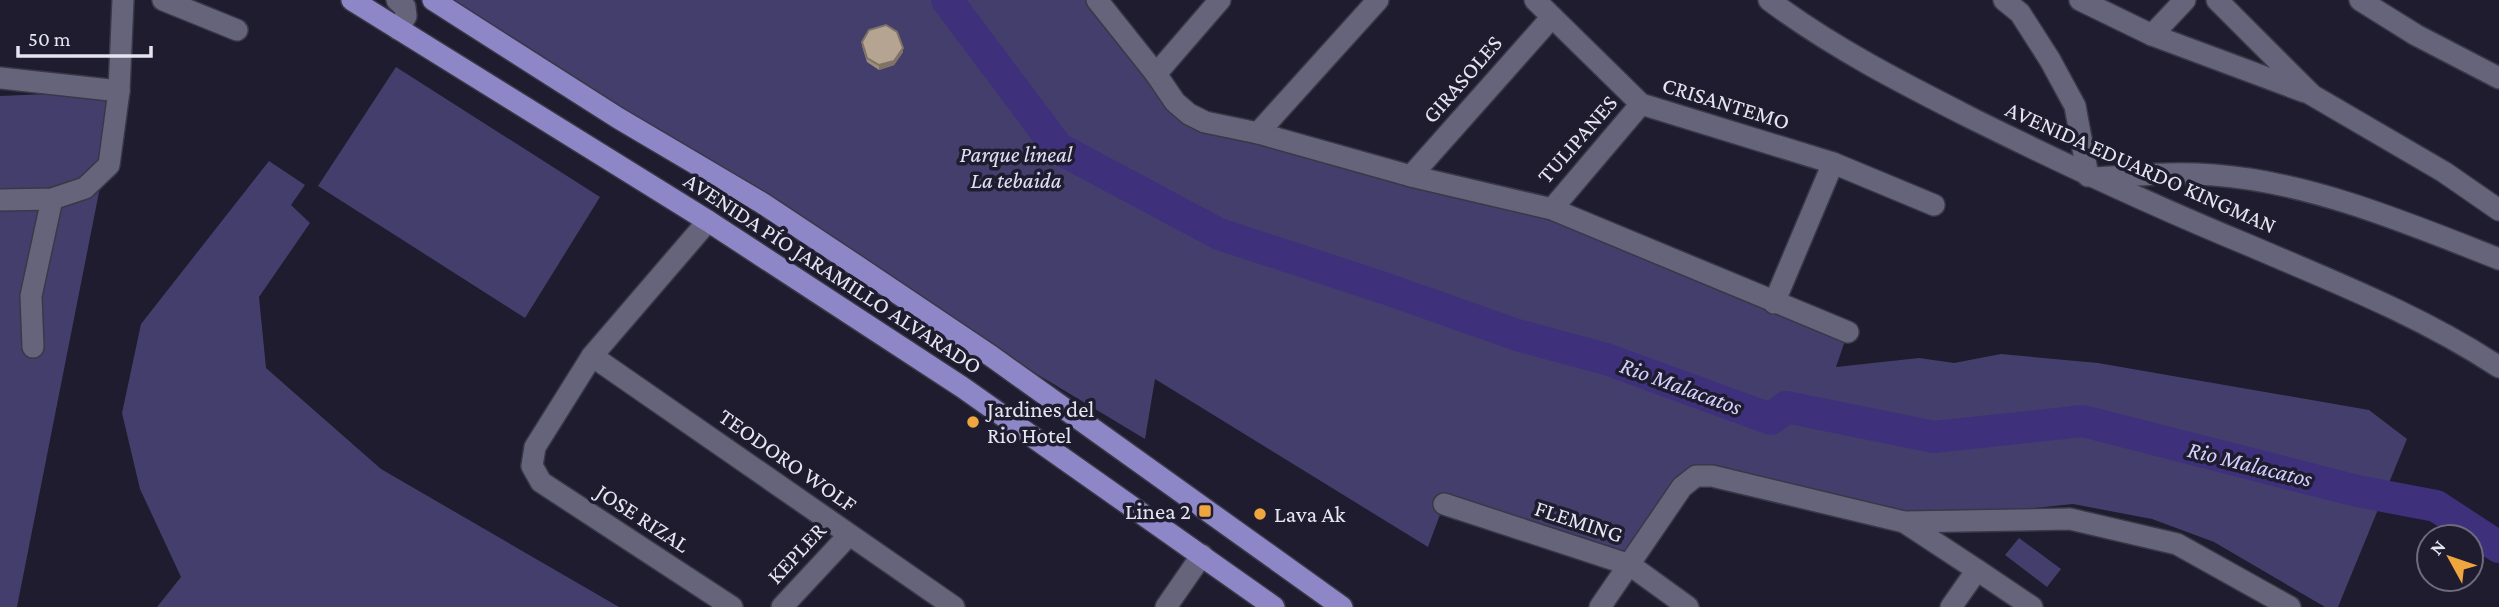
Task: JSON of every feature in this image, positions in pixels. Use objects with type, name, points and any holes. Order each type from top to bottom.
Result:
[{"type":"main road","name":"AVENIDA PÍO JARAMILLO ALVARADO","points":[[352,0],[708,221],[962,387],[1274,607]]},
{"type":"main road","name":"AVENIDA PÍO JARAMILLO ALVARADO","points":[[433,0],[618,118],[762,203],[847,259],[991,356],[1342,607]]},
{"type":"street","points":[[0,200],[52,199],[85,188],[109,165],[119,91],[123,0]]},
{"type":"street","points":[[163,0],[237,30]]},
{"type":"street","points":[[397,0],[405,7],[406,16],[398,29]]},
{"type":"street","points":[[1097,0],[1175,102],[1189,114],[1205,122],[1258,133],[1411,176],[1552,209],[1848,332]]},
{"type":"street","points":[[1258,133],[1378,0]]},
{"type":"street","name":"CRISANTEMO","points":[[1535,0],[1641,104],[1833,163],[1934,205]]},
{"type":"street","name":"AVENIDA EDUARDO KINGMAN","points":[[1769,0],[1808,29],[1885,75],[2092,177],[2379,301],[2465,344],[2499,367]]},
{"type":"street","points":[[2004,0],[2020,13],[2075,106],[2092,177],[2165,173],[2216,175],[2274,183],[2386,215],[2499,259]]},
{"type":"street","points":[[2080,0],[2152,34],[2312,95],[2444,173],[2499,210]]},
{"type":"street","points":[[2152,34],[2185,0]]},
{"type":"street","points":[[2217,0],[2312,95]]},
{"type":"street","points":[[2360,0],[2416,35],[2498,76]]},
{"type":"street","points":[[1156,74],[1219,1]]},
{"type":"street","name":"GIRASOLES","points":[[1411,176],[1552,17]]},
{"type":"street","points":[[0,78],[119,91]]},
{"type":"street","name":"TULIPANES","points":[[1552,209],[1641,104]]},
{"type":"street","points":[[1774,303],[1833,163]]},
{"type":"street","points":[[33,347],[31,296],[52,199]]},
{"type":"street","points":[[592,356],[708,221]]},
{"type":"street","name":"JOSE RIZAL","points":[[592,356],[535,447],[532,466],[541,482],[732,607]]},
{"type":"street","name":"TEODORO WOLF","points":[[592,356],[954,607]]},
{"type":"street","points":[[1600,607],[1682,487],[1696,476],[1712,476],[1904,522],[2070,519],[2177,544],[2290,607]]},
{"type":"street","name":"FLEMING","points":[[1444,504],[1630,565],[1688,607]]},
{"type":"street","points":[[1904,522],[2032,607]]},
{"type":"street","name":"KEPLER","points":[[782,607],[849,535]]},
{"type":"street","points":[[1166,607],[1202,555]]},
{"type":"street","points":[[1951,607],[1978,570]]},
{"type":"green space","name":"Parque lineal La tebaida","points":[[433,0],[1097,0],[1189,114],[1552,209],[1848,332],[1836,367],[1919,358],[1954,363],[2001,354],[2098,363],[2369,410],[2407,439],[2338,607],[2325,607],[2214,542],[2152,519],[2073,504],[1904,522],[1696,476],[1630,565],[1444,504],[1428,547],[1155,379],[1145,439],[857,266]]},
{"type":"green space","points":[[396,67],[600,197],[525,318],[318,186]]},
{"type":"green space","points":[[119,91],[17,607],[0,607],[0,96]]},
{"type":"green space","points":[[269,161],[305,185],[291,205],[310,223],[259,297],[266,368],[381,469],[619,607],[157,607],[181,577],[140,489],[122,413],[141,324]]},
{"type":"green space","points":[[2019,538],[2061,569],[2047,587],[2005,555]]},
{"type":"building","points":[[886,25],[897,32],[903,48],[894,61],[879,65],[867,58],[862,42],[869,30]]},
{"type":"waterway","name":"Rio Malacatos","points":[[947,0],[1058,148],[1219,234],[1517,335],[1606,359],[1771,419],[1786,407],[1934,437],[2083,421],[2357,491],[2436,506],[2499,547]]},
{"type":"place","name":"Jardines del Rio Hotel","points":[[973,422]]},
{"type":"place","name":"Linea 2","points":[[1205,511]]},
{"type":"place","name":"Lava Ak","points":[[1260,514]]}]
